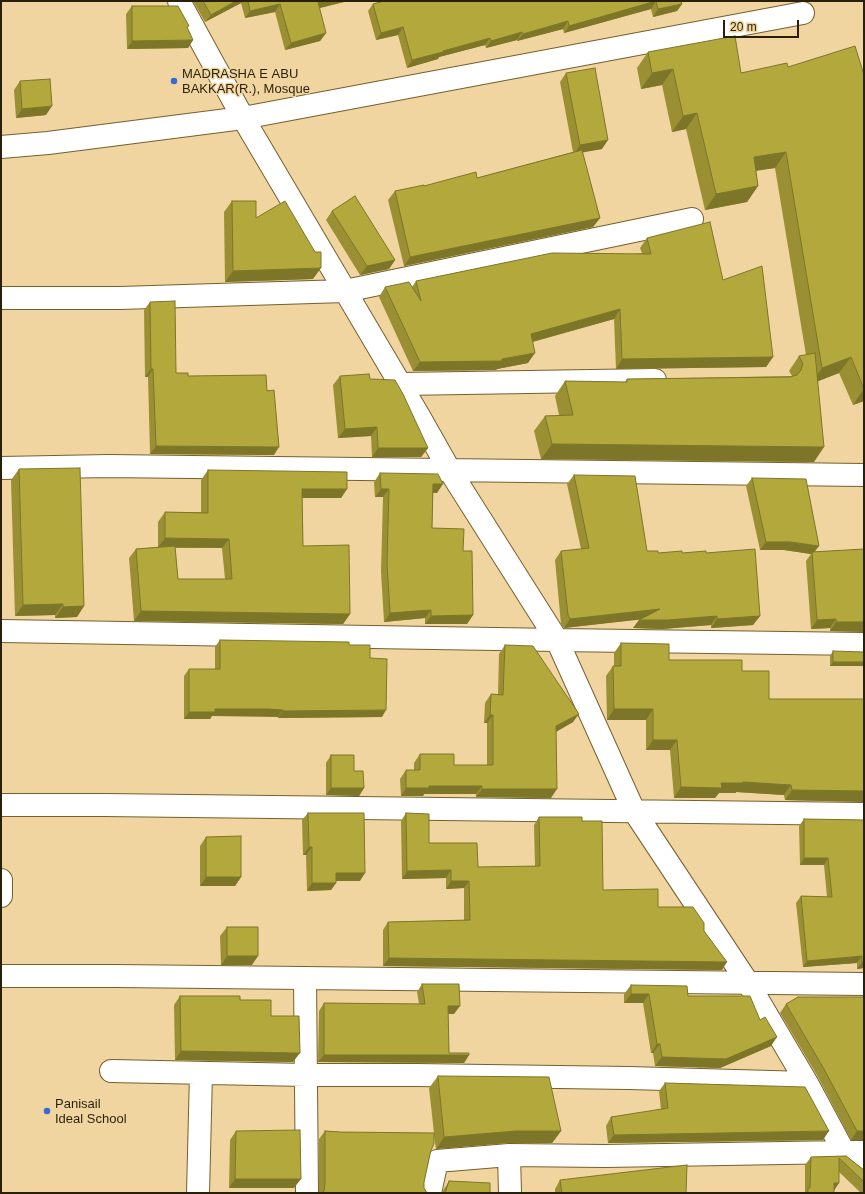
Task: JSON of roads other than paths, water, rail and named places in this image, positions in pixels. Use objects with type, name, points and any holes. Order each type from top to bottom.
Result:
[{"type":"street","points":[[179,1],[243,118],[401,384],[450,472],[557,640],[634,811],[748,983],[806,1083],[864,1168]]},
{"type":"street","points":[[1,148],[243,118],[803,13]]},
{"type":"street","points":[[1,298],[120,298],[345,291],[692,219]]},
{"type":"street","points":[[401,384],[677,380]]},
{"type":"street","points":[[1,468],[108,466],[450,472],[864,476]]},
{"type":"street","points":[[1,631],[864,644]]},
{"type":"street","points":[[1,805],[136,805],[864,814]]},
{"type":"street","points":[[1,880],[1,896]]},
{"type":"street","points":[[1,976],[864,984]]},
{"type":"street","points":[[305,978],[307,1193]]},
{"type":"street","points":[[111,1071],[306,1075],[629,1078],[806,1083]]},
{"type":"street","points":[[198,1193],[201,1073]]},
{"type":"street","points":[[430,1193],[437,1161],[509,1155],[605,1156],[854,1152]]},
{"type":"street","points":[[509,1155],[510,1193]]},
{"type":"place","name":"MADRASHA E ABU BAKKAR(R.), Mosque","points":[[174,81]]},
{"type":"place","name":"Panisail Ideal School","points":[[47,1111]]}]
